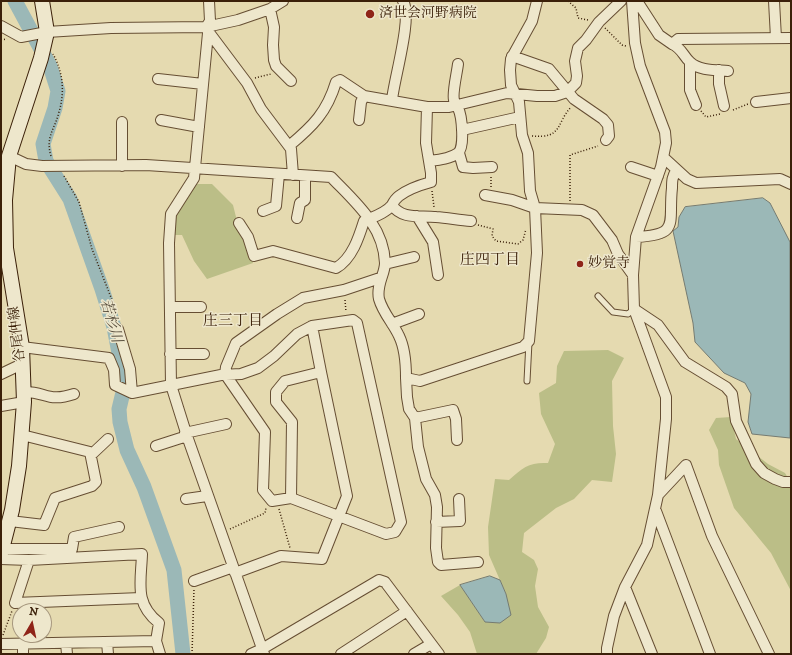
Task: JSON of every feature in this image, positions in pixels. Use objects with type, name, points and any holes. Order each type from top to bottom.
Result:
[{"type":"main road","name":"谷尾仲線","points":[[1,553],[10,521],[20,466],[24,397],[22,347],[3,246],[5,200],[9,156],[41,58],[44,37],[42,1]]},
{"type":"street","points":[[208,1],[210,21],[207,30],[194,178],[170,214],[168,244],[171,385],[220,533],[263,652]]},
{"type":"street","points":[[1,26],[21,37],[44,37],[111,28],[207,30],[270,9],[283,1]]},
{"type":"street","points":[[392,100],[406,21],[405,5],[403,1]]},
{"type":"street","points":[[406,378],[420,381],[523,347],[529,341],[537,253],[535,212],[530,191],[528,153],[523,138],[519,102],[511,84],[512,56],[532,21],[537,1]]},
{"type":"street","points":[[289,146],[315,122],[330,100],[336,82],[340,80],[364,96],[427,107],[456,106],[514,93],[537,96],[555,96],[567,92],[576,83],[575,61],[578,48],[599,22],[621,1]]},
{"type":"street","points":[[607,654],[610,631],[625,586],[647,545],[656,511],[666,420],[666,397],[634,309],[633,275],[636,237],[658,176],[664,157],[666,143],[665,132],[640,66],[636,48],[632,1]]},
{"type":"street","points":[[637,1],[658,35],[678,46],[685,53],[690,62],[690,90],[696,105]]},
{"type":"street","points":[[774,1],[776,38]]},
{"type":"street","points":[[270,9],[274,27],[274,60],[278,68],[291,82]]},
{"type":"street","points":[[207,30],[246,81],[261,109],[289,146],[293,175]]},
{"type":"street","points":[[672,44],[678,39],[791,38]]},
{"type":"street","points":[[512,56],[549,69],[576,101],[603,119],[608,126],[609,136],[606,140]]},
{"type":"street","points":[[690,62],[704,68],[724,71],[719,84],[724,106]]},
{"type":"street","points":[[429,161],[444,160],[459,153],[462,148],[462,130],[458,109],[453,100],[458,64]]},
{"type":"street","points":[[158,79],[203,84]]},
{"type":"street","points":[[359,120],[361,102],[364,96]]},
{"type":"street","points":[[756,102],[791,98]]},
{"type":"street","points":[[239,223],[248,237],[254,256],[273,251],[336,268],[341,265],[357,243],[364,220],[377,216],[392,205],[393,201],[400,195],[418,186],[431,182],[426,143],[427,107]]},
{"type":"street","points":[[462,130],[520,117]]},
{"type":"street","points":[[161,120],[199,127]]},
{"type":"street","points":[[122,122],[122,166]]},
{"type":"street","points":[[459,153],[462,167],[492,167]]},
{"type":"street","points":[[9,156],[26,164],[42,166],[146,165],[195,170],[330,177],[370,219],[384,246],[385,264],[380,278],[379,297],[384,312],[400,338],[406,364],[409,409],[415,418],[418,447],[426,479],[435,495],[437,508],[436,548],[438,562],[442,565],[478,562]]},
{"type":"street","points":[[664,157],[687,179],[696,183],[780,179],[791,184]]},
{"type":"street","points":[[631,167],[658,176]]},
{"type":"street","points":[[636,237],[664,232],[670,226],[669,209],[672,182],[673,175],[677,170]]},
{"type":"street","points":[[263,211],[276,206],[278,174]]},
{"type":"street","points":[[297,218],[300,203],[305,200],[305,176]]},
{"type":"street","points":[[488,195],[512,200],[535,212],[570,209],[582,210],[593,215],[612,240],[618,254],[633,275]]},
{"type":"street","points":[[392,205],[401,213],[416,216],[435,216],[471,221]]},
{"type":"street","points":[[416,216],[433,242],[438,275]]},
{"type":"street","points":[[385,264],[414,257]]},
{"type":"street","points":[[225,374],[232,350],[244,336],[303,298],[344,290],[380,278]]},
{"type":"street","points":[[170,307],[201,307]]},
{"type":"street","points":[[634,309],[658,326],[685,362],[726,387],[732,394],[736,421],[756,464],[764,473],[775,479],[783,482],[791,482]]},
{"type":"street","points":[[392,324],[419,314]]},
{"type":"street","points":[[22,347],[109,358],[114,370],[115,385],[132,392],[225,374],[241,374],[258,368],[274,356],[297,334],[312,326],[353,320],[357,324],[401,522],[395,532],[386,534],[291,498],[272,500],[263,490],[265,432],[225,374]]},
{"type":"street","points":[[194,581],[281,556],[322,559],[347,496],[312,326]]},
{"type":"street","points":[[118,329],[130,369],[132,392]]},
{"type":"street","points":[[170,354],[204,354]]},
{"type":"street","points":[[1,374],[22,364]]},
{"type":"street","points":[[291,498],[292,422],[276,402],[276,392],[285,381],[321,372]]},
{"type":"street","points":[[1,406],[34,392],[53,399],[74,394]]},
{"type":"street","points":[[415,418],[452,410],[456,419],[457,440]]},
{"type":"street","points":[[156,446],[186,434],[226,424]]},
{"type":"street","points":[[10,521],[44,525],[56,498],[92,486],[96,482],[90,452],[22,435]]},
{"type":"street","points":[[91,455],[108,438]]},
{"type":"street","points":[[658,495],[686,466],[712,536],[769,654]]},
{"type":"street","points":[[186,499],[208,496]]},
{"type":"street","points":[[436,522],[460,521],[459,499]]},
{"type":"street","points":[[656,511],[710,654]]},
{"type":"street","points":[[1,553],[72,549],[74,536],[119,527]]},
{"type":"street","points":[[1,553],[29,560],[142,554],[140,598],[148,614],[159,623],[156,641],[160,654]]},
{"type":"street","points":[[29,560],[15,603],[140,598]]},
{"type":"street","points":[[251,654],[263,652],[380,580],[385,582],[439,654]]},
{"type":"street","points":[[625,586],[652,654]]},
{"type":"street","points":[[341,654],[407,611]]},
{"type":"street","points":[[52,643],[156,641]]},
{"type":"street","points":[[107,642],[108,654]]},
{"type":"street","points":[[1,644],[23,643],[23,654]]},
{"type":"street","points":[[66,643],[67,654]]},
{"type":"street","points":[[414,654],[431,644]]},
{"type":"lane","points":[[598,296],[613,312],[628,314],[634,309]]},
{"type":"lane","points":[[527,381],[529,341]]},
{"type":"path","points":[[568,1],[576,8],[578,18],[599,22],[622,45],[636,48]]},
{"type":"path","points":[[44,37],[56,59],[63,86],[59,112],[52,129],[48,147],[51,157],[79,202],[92,248],[112,300],[118,329]]},
{"type":"path","points":[[246,81],[268,76],[278,68]]},
{"type":"path","points":[[523,138],[554,134],[559,129],[564,117],[576,101]]},
{"type":"path","points":[[570,209],[570,155],[577,151],[595,148],[606,140]]},
{"type":"path","points":[[488,195],[492,167]]},
{"type":"path","points":[[431,182],[435,216]]},
{"type":"path","points":[[471,221],[479,226],[493,229],[492,236],[496,241],[518,244],[523,240],[528,224],[535,212]]},
{"type":"path","points":[[344,290],[347,321]]},
{"type":"path","points":[[220,533],[265,513],[272,500]]},
{"type":"path","points":[[272,500],[292,557]]},
{"type":"path","points":[[192,654],[194,581]]},
{"type":"path","points":[[1,640],[12,611]]},
{"type":"green space","points":[[197,184],[212,184],[233,205],[238,225],[246,238],[253,263],[207,279],[194,261],[182,235],[174,235],[174,216]]},
{"type":"green space","points":[[608,350],[624,358],[612,381],[613,426],[616,454],[612,482],[592,480],[574,499],[556,508],[524,533],[522,552],[534,560],[538,569],[535,586],[538,607],[549,627],[546,638],[536,654],[477,654],[470,632],[458,615],[441,596],[460,585],[485,622],[506,594],[489,555],[488,527],[495,479],[509,480],[527,466],[536,463],[548,463],[555,444],[541,414],[539,393],[556,383],[557,366],[564,351]]},
{"type":"green space","points":[[731,417],[736,439],[768,464],[785,473],[791,483],[791,591],[771,553],[734,508],[719,465],[718,450],[709,430],[716,418]]},
{"type":"water","points":[[763,198],[770,203],[790,242],[790,438],[752,434],[748,422],[751,394],[745,383],[724,373],[695,342],[693,323],[673,231],[678,227],[679,217],[685,207]]},
{"type":"water","points":[[490,576],[500,580],[506,594],[511,615],[500,623],[485,622],[460,585]]},
{"type":"waterway","name":"若杉川","points":[[15,1],[50,66],[58,91],[55,108],[43,144],[46,161],[70,199],[114,327],[125,384],[119,409],[120,422],[127,450],[144,487],[174,570],[183,654]]},
{"type":"place","name":"済世会河野病院","points":[[370,14]]},
{"type":"place","name":"妙覚寺","points":[[580,264]]},
{"type":"district","name":"庄四丁目","points":[[490,261]]},
{"type":"district","name":"庄三丁目","points":[[233,322]]}]
